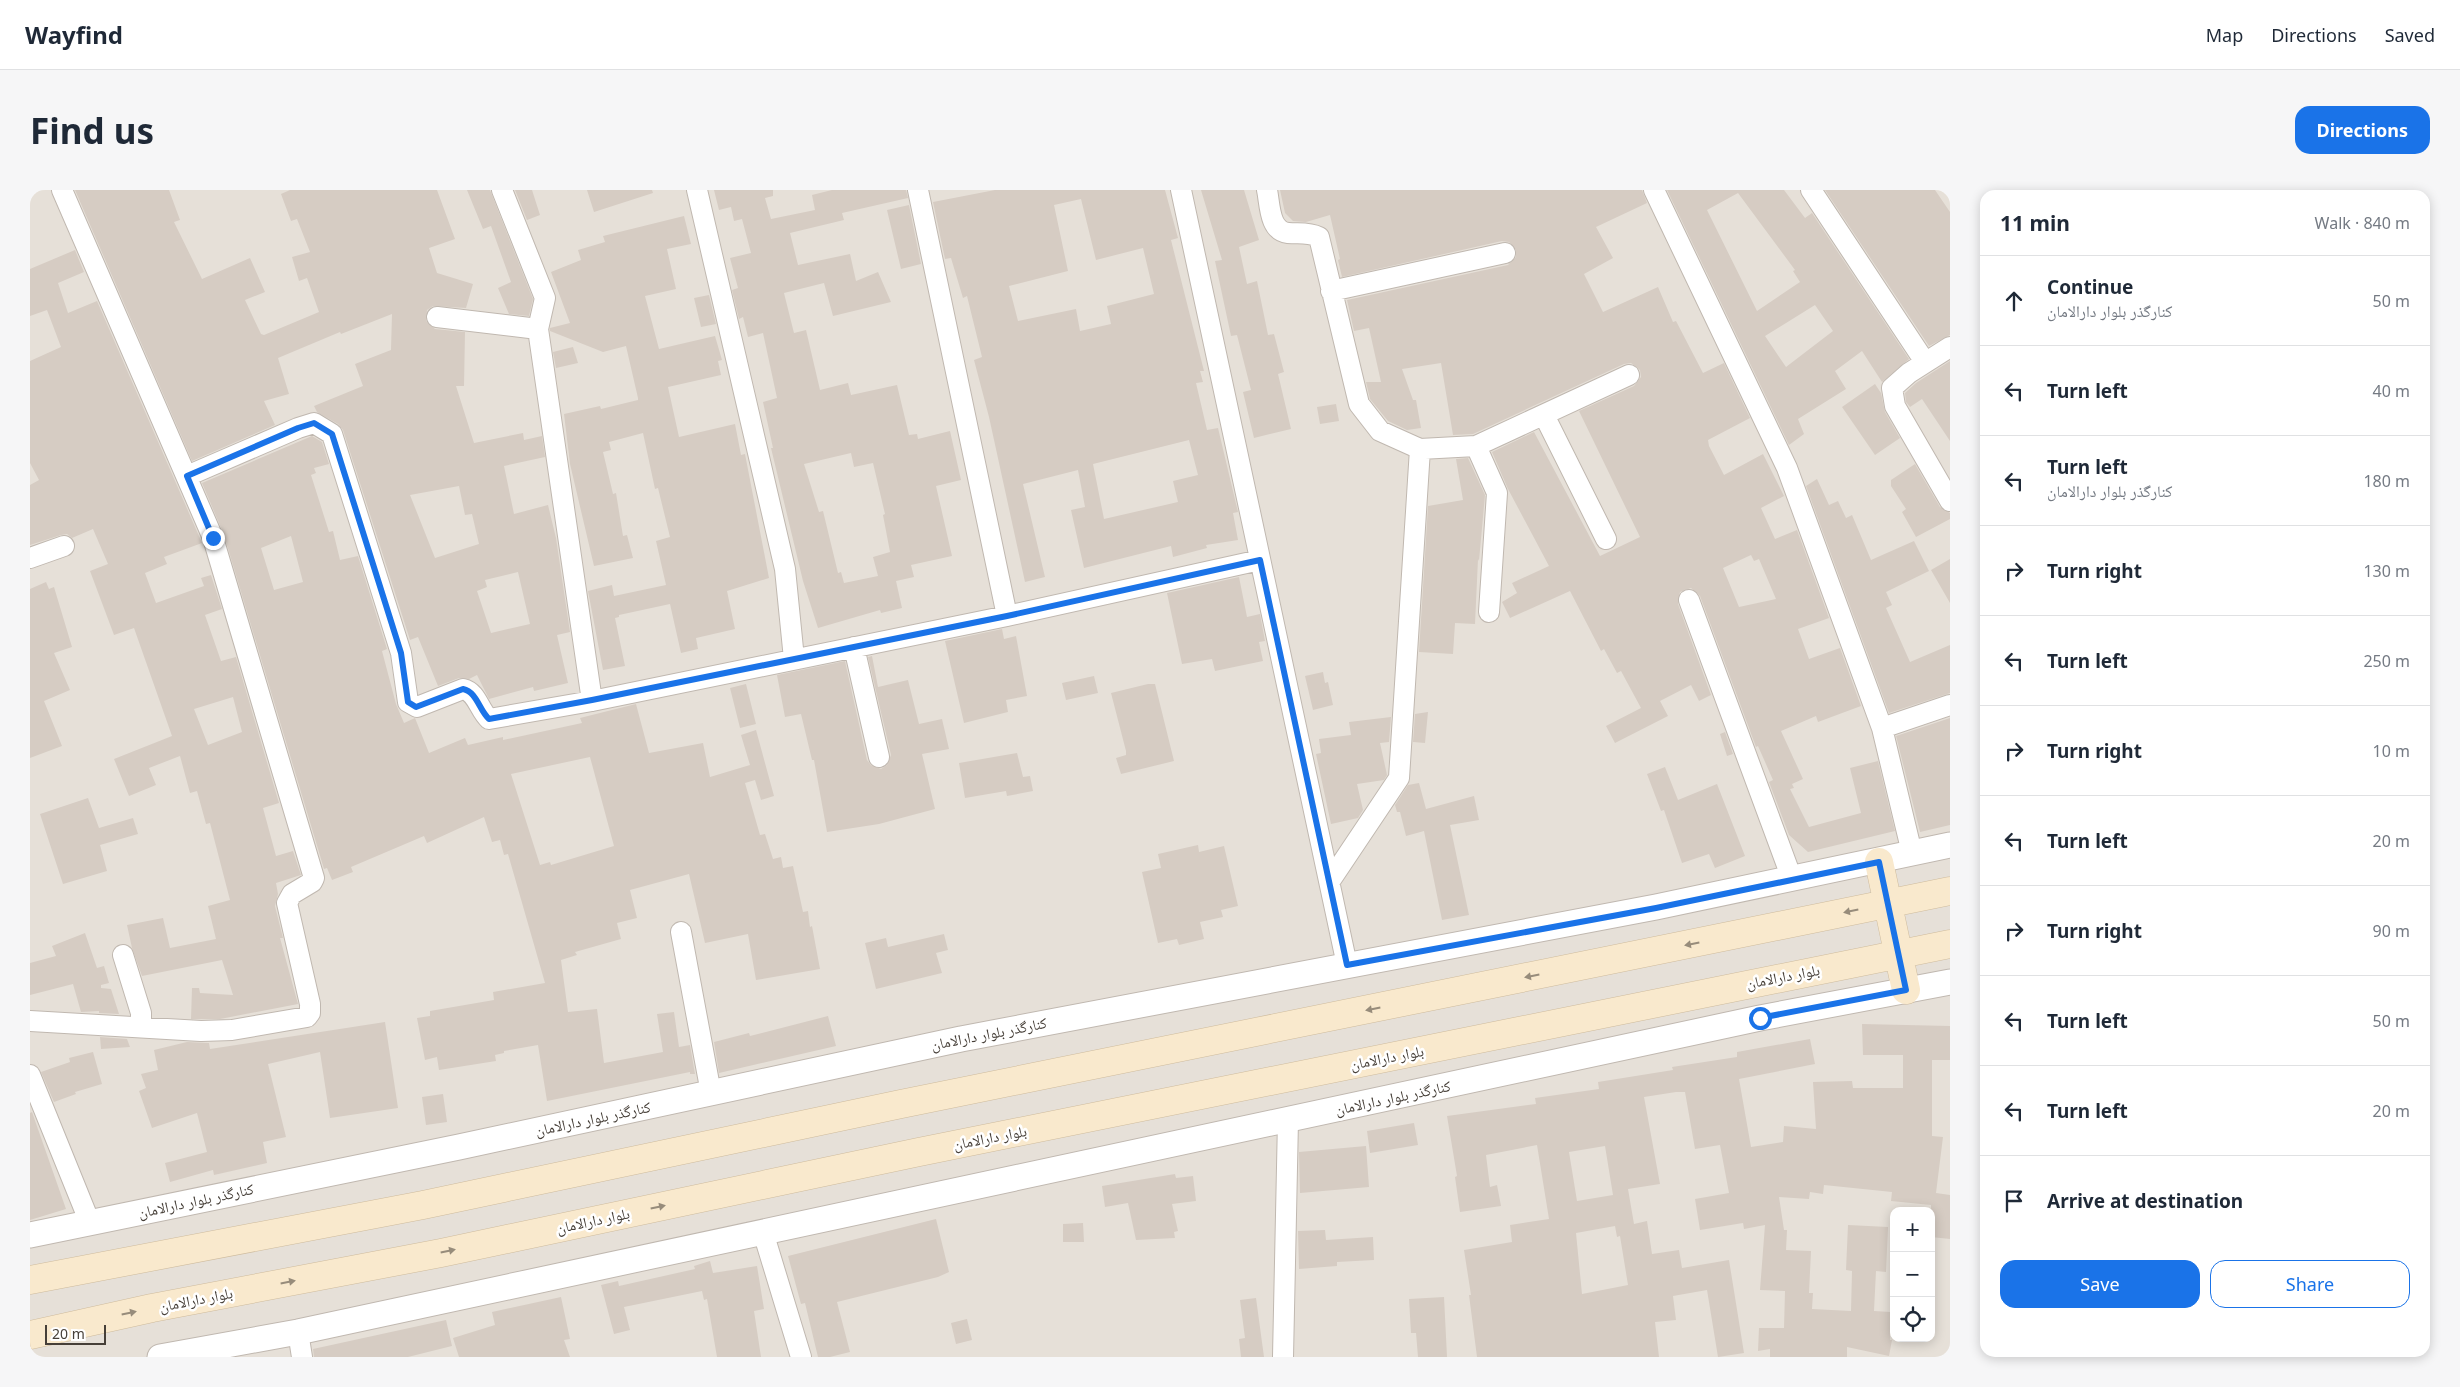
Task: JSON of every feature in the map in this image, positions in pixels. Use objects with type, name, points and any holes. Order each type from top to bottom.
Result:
[{"type":"main road","points":[[1879,862],[1906,990]]},
{"type":"main road","points":[[30,1280],[413,1206],[1950,891]]},
{"type":"main road","name":"بلوار دارالامان","points":[[30,1335],[152,1308],[441,1253],[919,1152],[1950,944]]},
{"type":"street","points":[[30,1021],[232,1030],[294,1020],[307,1016],[310,1013],[310,1004],[286,903],[292,894],[312,882],[314,878],[213,538],[62,190]]},
{"type":"street","points":[[502,190],[545,298],[538,329],[592,700]]},
{"type":"street","points":[[697,190],[785,569],[794,659]]},
{"type":"street","points":[[918,190],[1007,616]]},
{"type":"street","points":[[1181,190],[1347,965]]},
{"type":"street","points":[[1267,190],[1272,219],[1276,226],[1285,233],[1311,234],[1319,237],[1358,404],[1380,431],[1420,450],[1476,446],[1630,375]]},
{"type":"street","points":[[1654,190],[1786,468],[1882,728],[1912,853]]},
{"type":"street","points":[[1811,190],[1925,362]]},
{"type":"street","points":[[1331,291],[1505,253]]},
{"type":"street","points":[[436,317],[538,329]]},
{"type":"street","points":[[1950,347],[1925,362],[1892,388],[1895,406],[1950,500]]},
{"type":"street","points":[[1544,415],[1606,539]]},
{"type":"street","points":[[187,476],[298,428],[314,423],[332,434],[401,653],[408,702],[416,707],[463,689],[469,690],[489,719],[1007,616],[1260,560]]},
{"type":"street","points":[[1476,446],[1496,493],[1490,612]]},
{"type":"street","points":[[1330,881],[1399,778],[1420,450]]},
{"type":"street","points":[[30,558],[64,546]]},
{"type":"street","points":[[1689,600],[1792,880]]},
{"type":"street","points":[[854,646],[879,757]]},
{"type":"street","points":[[1882,728],[1950,705]]},
{"type":"street","name":"کنارگذر بلوار دارالامان","points":[[30,1235],[962,1039],[1792,880],[1950,845]]},
{"type":"street","points":[[681,932],[711,1093]]},
{"type":"street","points":[[123,955],[141,1013],[142,1027]]},
{"type":"street","name":"کنارگذر بلوار دارالامان","points":[[160,1357],[298,1332],[1760,1018],[1950,982]]},
{"type":"street","points":[[30,1075],[90,1223]]},
{"type":"street","points":[[1283,1357],[1288,1120]]},
{"type":"street","points":[[763,1232],[801,1357]]},
{"type":"street","points":[[298,1332],[302,1357]]},
{"type":"shaded area","points":[[30,190],[1950,190],[1950,1357],[30,1357]]},
{"type":"building","points":[[75,190],[169,190],[180,220],[174,222],[202,279],[250,258],[265,292],[245,300],[261,334],[264,335],[319,312],[307,278],[299,281],[292,257],[310,252],[297,219],[291,221],[281,194],[290,190],[437,190],[455,239],[429,248],[437,273],[473,284],[466,308],[433,306],[427,310],[426,321],[435,329],[465,332],[464,386],[456,386],[474,443],[523,433],[524,440],[542,436],[545,457],[504,466],[514,514],[548,505],[556,538],[570,632],[557,635],[568,683],[534,691],[533,687],[489,699],[477,675],[469,679],[459,678],[438,686],[418,637],[410,640],[343,430],[338,424],[317,412],[314,406],[363,386],[355,364],[391,350],[392,314],[341,334],[340,332],[278,358],[289,394],[264,401],[275,425],[192,461]],"holes":[[[459,486],[465,515],[472,514],[479,544],[435,558],[410,495]],[[518,572],[530,624],[491,633],[477,591],[487,587],[485,580]]]},
{"type":"building","points":[[467,190],[490,190],[533,299],[529,316],[509,314],[498,288],[511,282],[491,226],[483,229]]},
{"type":"building","points":[[515,190],[532,190],[540,215],[527,220]]},
{"type":"building","points":[[587,190],[652,190],[653,193],[594,212]]},
{"type":"building","points":[[714,190],[773,190],[773,196],[765,198],[771,219],[815,210],[812,195],[832,190],[906,190],[908,198],[842,213],[844,220],[790,233],[798,265],[850,254],[856,281],[878,272],[891,302],[833,316],[824,283],[784,293],[794,333],[806,330],[820,390],[848,383],[851,395],[897,385],[909,435],[917,434],[918,439],[950,431],[961,480],[936,486],[952,556],[911,565],[914,577],[896,581],[902,608],[881,613],[880,610],[818,628],[803,581],[771,448],[773,448],[763,402],[777,398],[763,333],[748,337],[743,317],[739,319],[732,290],[738,288],[730,258],[751,253],[742,219],[734,221],[731,207],[719,210]],"holes":[[[851,453],[854,467],[873,463],[885,514],[883,515],[890,552],[873,557],[878,576],[844,583],[841,572],[838,573],[823,511],[819,512],[804,464]]]},
{"type":"building","points":[[995,190],[1165,190],[1178,238],[1171,240],[1204,371],[1200,371],[1203,382],[1196,383],[1207,430],[1218,428],[1238,512],[1233,513],[1238,540],[1206,545],[1207,548],[1173,557],[1171,546],[1084,568],[1071,510],[1085,507],[1078,470],[1023,484],[1045,577],[1025,582],[989,417],[974,360],[982,357],[967,296],[963,298],[951,258],[945,259],[933,202]],"holes":[[[1081,199],[1096,260],[1143,248],[1154,294],[1107,306],[1111,324],[1080,331],[1076,309],[1018,321],[1009,286],[1068,271],[1054,205]],[[1189,440],[1198,475],[1173,481],[1178,502],[1104,519],[1093,464]]]},
{"type":"building","points":[[1201,190],[1244,190],[1259,240],[1239,247],[1247,284],[1257,281],[1268,335],[1274,334],[1284,372],[1278,374],[1291,429],[1254,438],[1243,392],[1251,390],[1237,335],[1231,336],[1215,261],[1222,260]]},
{"type":"building","points":[[1280,190],[1642,190],[1647,203],[1596,227],[1613,258],[1584,274],[1603,312],[1658,287],[1673,322],[1676,321],[1703,373],[1724,363],[1750,418],[1708,440],[1709,446],[1724,475],[1763,454],[1784,496],[1761,508],[1775,539],[1797,530],[1829,618],[1798,629],[1809,659],[1840,648],[1861,706],[1818,722],[1816,716],[1781,731],[1803,779],[1792,784],[1794,788],[1790,789],[1809,827],[1861,813],[1850,768],[1878,761],[1895,831],[1808,852],[1789,835],[1769,782],[1773,780],[1758,746],[1756,747],[1700,596],[1691,588],[1680,592],[1678,604],[1711,695],[1699,701],[1691,685],[1660,701],[1668,716],[1615,743],[1606,726],[1641,708],[1621,671],[1617,673],[1604,649],[1601,651],[1570,591],[1510,618],[1502,602],[1517,593],[1512,583],[1549,566],[1508,489],[1492,452],[1534,432],[1600,556],[1640,537],[1579,411],[1634,386],[1641,377],[1640,370],[1631,363],[1624,364],[1473,434],[1453,435],[1441,363],[1402,369],[1413,400],[1416,400],[1421,428],[1407,430],[1388,421],[1370,399],[1366,382],[1381,382],[1369,328],[1354,331],[1347,300],[1508,265],[1516,257],[1516,250],[1509,242],[1502,241],[1342,277],[1330,215],[1306,222],[1293,221],[1285,213]],"holes":[[[1751,555],[1754,561],[1759,559],[1776,599],[1739,607],[1723,568]]]},
{"type":"building","points":[[1667,190],[1784,190],[1805,218],[1812,213],[1909,359],[1882,382],[1862,351],[1835,371],[1846,389],[1798,419],[1804,434],[1789,445]],"holes":[[[1738,193],[1795,270],[1793,271],[1800,282],[1757,311],[1707,210]],[[1815,305],[1833,331],[1786,367],[1765,336]]]},
{"type":"building","points":[[1825,190],[1935,190],[1950,212],[1950,335],[1929,346]]},
{"type":"building","points":[[909,205],[921,264],[901,269],[887,210]]},
{"type":"building","points":[[684,216],[691,244],[667,249],[676,289],[645,296],[659,349],[715,336],[722,360],[718,361],[721,375],[668,387],[679,437],[735,424],[741,455],[745,454],[769,578],[727,591],[735,629],[696,638],[698,649],[681,653],[670,604],[619,615],[619,617],[615,618],[625,666],[603,670],[588,591],[612,585],[614,596],[666,585],[656,541],[670,537],[658,488],[655,489],[643,433],[609,442],[611,450],[603,452],[613,494],[616,493],[623,536],[627,535],[633,558],[594,566],[570,464],[564,414],[600,406],[601,409],[638,400],[638,398],[626,346],[603,352],[550,331],[550,328],[570,323],[551,272],[581,260],[578,250],[605,242],[603,236]]},
{"type":"building","points":[[75,250],[84,272],[58,283],[68,313],[97,301],[202,543],[164,557],[167,564],[145,573],[156,603],[204,586],[201,578],[211,575],[222,609],[205,615],[221,661],[236,657],[279,803],[263,808],[276,856],[293,851],[301,875],[276,883],[278,894],[275,906],[283,938],[280,938],[298,1004],[220,1019],[191,1019],[192,988],[199,988],[200,993],[233,995],[222,960],[142,976],[132,948],[127,925],[163,918],[170,948],[216,939],[208,906],[230,900],[210,823],[206,824],[197,791],[190,793],[180,756],[149,768],[156,785],[129,796],[114,759],[172,736],[134,628],[114,635],[90,571],[108,564],[93,529],[72,538],[67,534],[61,535],[30,545],[30,485],[39,480],[30,463],[30,361],[61,347],[47,310],[30,316],[30,269]],"holes":[[[233,697],[242,732],[208,745],[194,709]]]},
{"type":"building","points":[[709,295],[716,324],[701,327],[694,298]]},
{"type":"building","points":[[573,347],[578,363],[556,368],[553,352]]},
{"type":"building","points":[[1950,361],[1950,441],[1922,399],[1910,407],[1906,402],[1905,393],[1916,383]]},
{"type":"building","points":[[1875,384],[1881,393],[1885,412],[1900,438],[1875,455],[1842,407]]},
{"type":"building","points":[[1336,404],[1339,421],[1320,424],[1317,407]]},
{"type":"building","points":[[312,436],[322,442],[329,464],[314,468],[316,473],[311,475],[329,532],[333,531],[340,560],[358,556],[387,649],[382,651],[396,704],[404,723],[415,718],[429,753],[465,738],[468,745],[503,737],[503,740],[582,723],[580,718],[636,704],[649,753],[703,743],[710,777],[750,765],[741,735],[756,730],[774,796],[761,800],[755,780],[745,783],[760,835],[765,834],[773,859],[781,857],[783,868],[793,866],[803,912],[808,911],[810,927],[812,926],[820,969],[756,980],[748,934],[705,943],[689,874],[630,890],[637,918],[617,923],[621,939],[575,952],[577,955],[561,960],[568,1012],[597,1009],[604,1063],[663,1052],[657,1014],[674,1012],[679,1047],[690,1045],[695,1074],[690,1074],[690,1072],[547,1101],[538,1045],[504,1051],[504,1053],[495,1055],[496,1061],[439,1070],[437,1057],[425,1060],[417,1018],[430,1016],[430,1011],[494,1000],[493,992],[545,983],[508,854],[504,855],[500,840],[492,842],[484,817],[427,843],[424,836],[351,867],[353,872],[332,880],[327,868],[324,869],[224,535],[202,483]],"holes":[[[291,536],[303,582],[274,590],[261,548]],[[590,757],[614,846],[551,865],[550,862],[540,865],[511,774]]]},
{"type":"building","points":[[1468,458],[1485,495],[1479,561],[1478,559],[1475,624],[1455,623],[1453,654],[1419,652],[1428,506],[1463,500],[1456,459]]},
{"type":"building","points":[[1915,464],[1940,507],[1950,513],[1950,519],[1916,537],[1902,512],[1906,509],[1891,486],[1891,480]]},
{"type":"building","points":[[1817,479],[1829,505],[1838,501],[1846,518],[1852,515],[1871,560],[1914,541],[1929,571],[1886,592],[1892,605],[1886,608],[1910,662],[1950,645],[1950,693],[1889,713],[1806,486]]},
{"type":"building","points":[[1950,559],[1950,603],[1931,570]]},
{"type":"building","points":[[1239,577],[1247,617],[1260,614],[1265,641],[1259,642],[1263,661],[1215,671],[1212,659],[1182,664],[1167,593]]},
{"type":"building","points":[[46,582],[49,589],[54,587],[72,647],[54,653],[70,690],[44,701],[62,746],[30,758],[30,589]]},
{"type":"building","points":[[1002,629],[1004,639],[1016,636],[1027,696],[1006,700],[1008,712],[964,723],[945,641]]},
{"type":"building","points":[[872,656],[878,687],[908,680],[919,724],[942,719],[949,749],[922,754],[935,809],[879,824],[827,832],[814,760],[812,760],[801,714],[785,717],[777,675],[845,661],[867,760],[871,765],[881,769],[887,765],[891,755],[868,657]]},
{"type":"building","points":[[1323,672],[1325,683],[1328,682],[1333,705],[1313,710],[1305,676]]},
{"type":"building","points":[[1094,676],[1098,693],[1066,700],[1062,683]]},
{"type":"building","points":[[746,684],[756,724],[740,728],[730,688]]},
{"type":"building","points":[[1155,684],[1174,761],[1121,774],[1116,758],[1126,755],[1126,751],[1111,693]]},
{"type":"building","points":[[1428,712],[1425,743],[1413,742],[1415,714]]},
{"type":"building","points":[[1391,717],[1389,742],[1380,743],[1387,775],[1384,780],[1357,784],[1363,810],[1358,818],[1331,824],[1316,754],[1321,753],[1319,739],[1351,735],[1349,722]]},
{"type":"building","points":[[1950,718],[1950,825],[1920,832],[1896,736]]},
{"type":"building","points":[[1725,732],[1733,754],[1727,756],[1720,734]]},
{"type":"building","points":[[1017,753],[1023,777],[1030,776],[1033,791],[1007,796],[1006,791],[965,798],[959,763]]},
{"type":"building","points":[[1665,767],[1678,800],[1717,784],[1745,856],[1715,868],[1709,854],[1682,863],[1664,810],[1661,811],[1647,774]]},
{"type":"building","points":[[1419,783],[1426,809],[1474,796],[1479,820],[1450,825],[1469,915],[1442,920],[1424,831],[1406,836],[1400,812],[1397,812],[1395,805],[1408,785]]},
{"type":"building","points":[[88,798],[99,828],[133,818],[138,834],[100,845],[107,871],[63,884],[40,814]]},
{"type":"building","points":[[1198,845],[1199,852],[1224,846],[1238,906],[1221,910],[1223,917],[1200,922],[1204,939],[1179,945],[1177,939],[1158,943],[1142,872],[1161,868],[1158,854]]},
{"type":"building","points":[[85,933],[97,968],[104,966],[109,983],[101,985],[101,988],[111,989],[119,1014],[99,1013],[99,1011],[81,1012],[73,984],[30,995],[30,963],[56,956],[52,946]]},
{"type":"building","points":[[944,934],[948,950],[936,953],[942,973],[876,989],[865,943],[886,938],[888,947]]},
{"type":"building","points":[[828,1016],[836,1046],[719,1073],[714,1042],[749,1033],[750,1036]]},
{"type":"building","points":[[385,1022],[398,1108],[330,1118],[320,1052],[268,1064],[286,1137],[263,1142],[267,1163],[214,1175],[213,1170],[170,1182],[165,1163],[207,1152],[197,1113],[152,1128],[139,1091],[146,1088],[141,1074],[158,1070],[154,1050],[187,1042],[209,1043],[210,1049]]},
{"type":"building","points":[[1862,1024],[1950,1026],[1950,1060],[1932,1060],[1932,1136],[1943,1137],[1936,1193],[1950,1195],[1950,1239],[1935,1237],[1935,1207],[1891,1201],[1892,1192],[1824,1185],[1823,1194],[1810,1192],[1809,1199],[1779,1197],[1784,1230],[1787,1230],[1786,1250],[1811,1251],[1809,1293],[1813,1293],[1812,1309],[1851,1311],[1852,1271],[1846,1270],[1848,1225],[1888,1227],[1886,1272],[1876,1271],[1874,1311],[1890,1312],[1890,1342],[1892,1342],[1889,1356],[1847,1347],[1847,1357],[1770,1357],[1770,1349],[1758,1351],[1759,1328],[1784,1328],[1785,1291],[1760,1290],[1765,1225],[1744,1229],[1743,1223],[1700,1230],[1695,1199],[1729,1193],[1720,1145],[1695,1149],[1685,1092],[1676,1092],[1644,1097],[1660,1184],[1628,1189],[1634,1224],[1647,1221],[1652,1254],[1679,1250],[1682,1268],[1729,1260],[1744,1353],[1718,1357],[1707,1290],[1673,1296],[1676,1320],[1655,1322],[1659,1357],[1477,1357],[1469,1295],[1471,1295],[1464,1250],[1512,1242],[1510,1225],[1549,1219],[1537,1145],[1486,1155],[1490,1187],[1497,1185],[1501,1206],[1460,1212],[1455,1177],[1457,1176],[1447,1116],[1536,1104],[1535,1098],[1599,1089],[1598,1082],[1673,1070],[1672,1067],[1737,1057],[1737,1052],[1810,1039],[1815,1064],[1739,1079],[1751,1147],[1783,1142],[1784,1126],[1816,1129],[1813,1082],[1852,1081],[1853,1088],[1903,1088],[1903,1055],[1863,1055]],"holes":[[[1605,1146],[1613,1195],[1577,1201],[1569,1152]],[[1615,1226],[1617,1237],[1620,1236],[1628,1285],[1582,1294],[1576,1233]]]},
{"type":"building","points":[[100,1037],[127,1039],[130,1047],[101,1049]]},
{"type":"building","points":[[93,1052],[102,1084],[75,1092],[76,1094],[54,1102],[41,1072],[70,1062],[69,1058]]},
{"type":"building","points":[[443,1094],[447,1122],[426,1125],[422,1097]]},
{"type":"building","points":[[32,1112],[66,1209],[30,1220],[30,1113]]},
{"type":"building","points":[[1414,1123],[1418,1145],[1370,1153],[1367,1131]]},
{"type":"building","points":[[1366,1146],[1369,1187],[1300,1193],[1299,1152]]},
{"type":"building","points":[[1175,1174],[1176,1178],[1193,1176],[1196,1201],[1172,1204],[1178,1231],[1174,1232],[1175,1238],[1136,1240],[1128,1203],[1105,1207],[1102,1186]]},
{"type":"building","points":[[936,1219],[949,1272],[938,1277],[837,1302],[850,1352],[830,1357],[818,1357],[805,1303],[801,1304],[788,1256]]},
{"type":"building","points":[[1083,1223],[1084,1242],[1063,1242],[1063,1224]]},
{"type":"building","points":[[1325,1230],[1326,1240],[1373,1237],[1374,1260],[1337,1262],[1337,1266],[1299,1269],[1298,1231]]},
{"type":"building","points":[[710,1261],[713,1273],[757,1266],[764,1309],[754,1311],[761,1357],[717,1357],[707,1299],[704,1300],[702,1291],[624,1307],[630,1330],[614,1334],[601,1285],[618,1281],[619,1286],[695,1269],[694,1266]]},
{"type":"building","points":[[561,1297],[570,1339],[564,1340],[570,1357],[459,1357],[453,1338],[495,1325],[492,1312]]},
{"type":"building","points":[[1444,1297],[1447,1357],[1418,1357],[1416,1333],[1411,1333],[1409,1299]]},
{"type":"building","points":[[1256,1298],[1264,1357],[1241,1357],[1239,1339],[1245,1338],[1240,1300]]},
{"type":"building","points":[[967,1319],[972,1340],[956,1344],[951,1323]]},
{"type":"building","points":[[446,1320],[452,1346],[408,1357],[314,1357],[313,1349]]},
{"type":"route","points":[[213,538],[187,476],[298,428],[314,423],[332,434],[401,653],[408,702],[416,707],[463,689],[469,690],[489,719],[1007,616],[1260,560],[1347,965],[1656,908],[1879,862],[1906,990],[1760,1018]]}]
